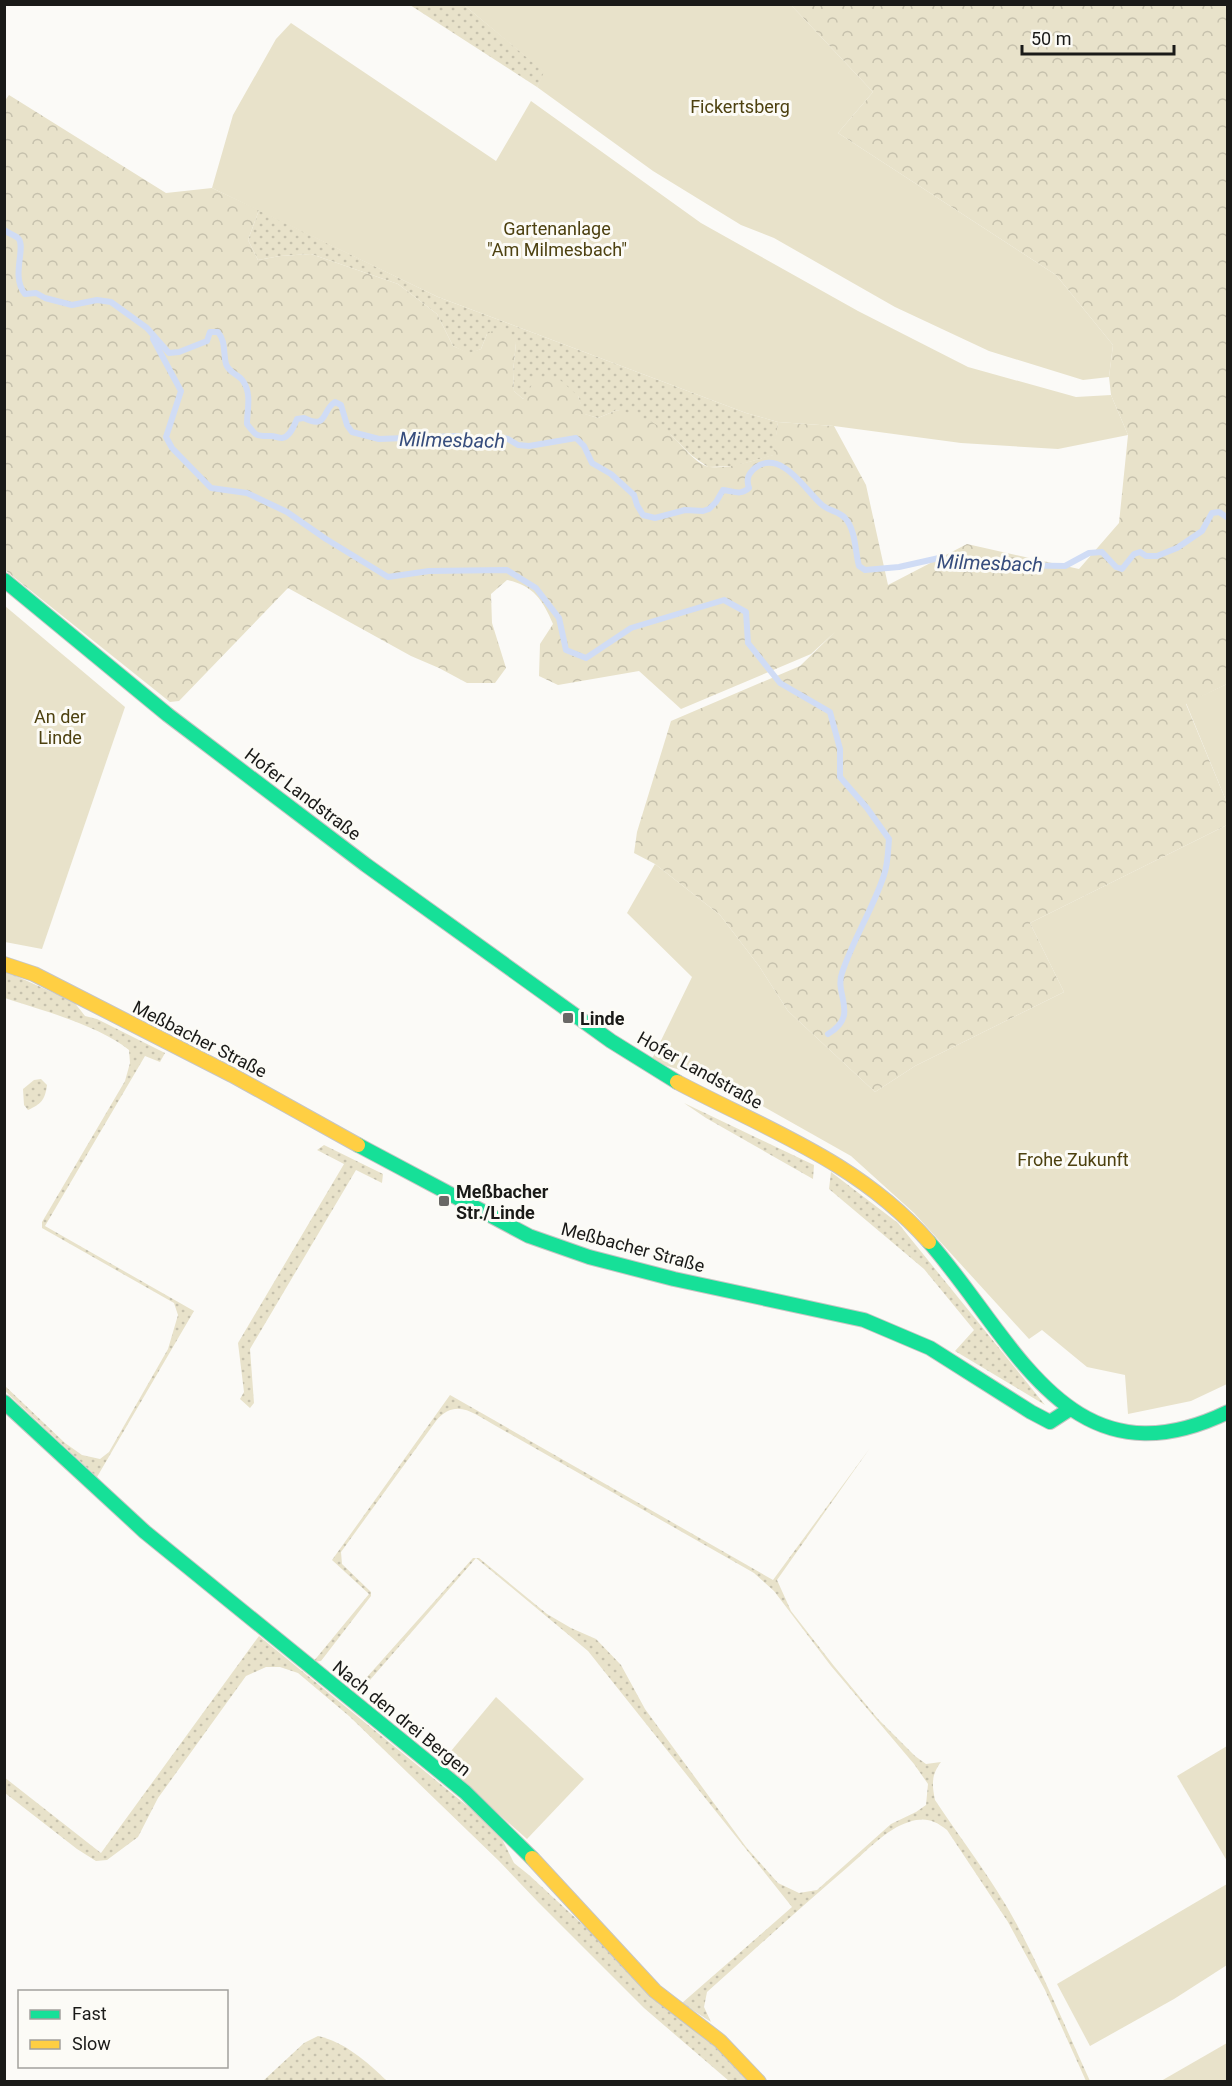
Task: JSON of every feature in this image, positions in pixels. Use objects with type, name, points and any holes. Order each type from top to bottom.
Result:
[{"type":"street","name":"Hofer Landstraße","points":[[4,580],[139,693],[447,926],[648,1065],[807,1148],[857,1177],[893,1205],[943,1258],[1014,1352],[1048,1391],[1070,1409],[1095,1423],[1136,1435],[1166,1434],[1199,1425],[1227,1412]]},
{"type":"street","name":"Meßbacher Straße","points":[[4,964],[34,974],[232,1075],[427,1183],[530,1236],[589,1257],[674,1279],[864,1320],[930,1348],[1050,1422],[1070,1409]]},
{"type":"street","name":"Nach den drei Bergen","points":[[4,1402],[145,1532],[465,1792],[522,1847],[655,1992],[720,2041],[759,2082]]},
{"type":"green space","points":[[410,5],[464,5],[545,72],[537,87]]},
{"type":"green space","name":"Fickertsberg","points":[[464,5],[791,5],[873,92],[838,133],[1056,275],[1113,345],[1109,377],[1083,380],[989,351],[895,307],[774,238],[741,225],[653,171],[537,87],[544,72]]},
{"type":"green space","points":[[791,5],[1227,5],[1227,684],[1186,704],[1227,803],[1227,825],[1030,923],[1064,992],[915,1066],[875,1092],[788,1011],[759,966],[720,915],[655,864],[634,853],[637,832],[671,721],[800,666],[835,632],[811,654],[681,709],[639,671],[558,685],[539,676],[540,644],[553,624],[536,595],[516,582],[507,580],[491,594],[492,623],[506,668],[495,683],[467,683],[411,656],[288,588],[179,701],[170,702],[5,570],[4,102],[9,95],[166,193],[212,188],[259,210],[248,240],[258,260],[311,254],[398,284],[437,314],[453,346],[469,353],[481,349],[487,334],[496,329],[511,333],[516,343],[514,391],[523,399],[537,377],[559,379],[578,396],[585,414],[598,418],[617,410],[646,419],[665,430],[699,462],[710,467],[734,465],[773,455],[778,422],[834,426],[866,485],[888,585],[967,544],[1079,569],[1119,523],[1128,435],[1111,395],[1109,377],[1113,345],[1056,275],[838,133],[873,92]]},
{"type":"green space","name":"Gartenanlage \"Am Milmesbach\"","points":[[291,23],[496,161],[531,101],[701,223],[858,311],[968,367],[1076,397],[1111,395],[1128,435],[1058,449],[961,443],[834,426],[778,422],[746,413],[438,297],[212,188],[233,115],[276,39]]},
{"type":"green space","points":[[259,210],[438,297],[746,413],[778,422],[774,455],[735,466],[708,467],[691,455],[671,435],[617,410],[598,418],[584,414],[578,396],[529,392],[523,399],[514,391],[516,343],[487,334],[481,349],[469,354],[453,346],[437,314],[398,284],[311,254],[258,260],[248,240]]},
{"type":"green space","name":"An der Linde","points":[[5,606],[125,707],[42,949],[5,942]]},
{"type":"green space","points":[[1227,684],[1227,803],[1186,703]]},
{"type":"green space","name":"Frohe Zukunft","points":[[1227,825],[1227,1384],[1191,1401],[1128,1414],[1125,1375],[1087,1367],[1042,1330],[1029,1339],[914,1213],[851,1156],[722,1083],[651,1061],[692,977],[627,913],[655,864],[720,915],[759,966],[788,1011],[875,1092],[915,1066],[1064,992],[1030,923]]},
{"type":"green space","points":[[5,971],[74,1002],[85,1016],[97,1019],[165,1053],[160,1062],[145,1056],[45,1226],[194,1311],[97,1477],[5,1391],[4,1385],[65,1443],[82,1455],[100,1459],[109,1452],[168,1349],[178,1315],[174,1303],[42,1228],[42,1222],[125,1081],[130,1063],[129,1050],[117,1041],[87,1026],[5,998]]},
{"type":"green space","points":[[41,1079],[47,1085],[44,1098],[28,1110],[24,1105],[23,1089],[34,1080]]},
{"type":"green space","points":[[684,1103],[814,1165],[813,1179],[706,1118]]},
{"type":"green space","points":[[324,1145],[383,1174],[382,1183],[356,1170],[250,1349],[254,1403],[250,1408],[240,1399],[244,1392],[238,1343],[344,1164],[317,1150]]},
{"type":"green space","points":[[831,1172],[898,1223],[1045,1405],[955,1351],[974,1330],[924,1269],[829,1189]]},
{"type":"green space","points":[[450,1395],[773,1580],[870,1448],[777,1580],[791,1611],[878,1719],[926,1764],[941,1762],[935,1771],[933,1780],[935,1800],[1016,1923],[1090,2081],[1086,2081],[1045,1990],[1008,1922],[947,1830],[929,1820],[909,1822],[885,1835],[707,1992],[704,2007],[711,2022],[682,2003],[792,1907],[588,1651],[476,1558],[479,1558],[547,1614],[596,1639],[621,1665],[645,1709],[746,1847],[778,1883],[799,1893],[817,1890],[891,1824],[926,1805],[928,1784],[914,1764],[831,1666],[774,1591],[754,1573],[473,1413],[458,1409],[451,1410],[436,1421],[341,1552],[342,1564],[371,1592],[371,1596],[321,1661],[313,1662],[369,1594],[332,1560]]},
{"type":"green space","points":[[473,1558],[476,1558],[357,1695],[351,1688],[359,1686]]},
{"type":"green space","points":[[259,1636],[498,1831],[514,1863],[752,2081],[729,2081],[644,2008],[499,1861],[349,1716],[298,1673],[280,1667],[266,1667],[246,1676],[158,1798],[138,1837],[107,1860],[96,1861],[77,1849],[5,1793],[4,1777],[101,1853]]},
{"type":"green space","points":[[496,1697],[584,1779],[527,1839],[441,1763]]},
{"type":"green space","points":[[1227,1746],[1227,1861],[1177,1776]]},
{"type":"green space","points":[[1227,1884],[1227,1965],[1174,1999],[1090,2046],[1057,1984]]},
{"type":"green space","points":[[318,2036],[346,2048],[387,2081],[263,2081],[304,2043]]},
{"type":"green space","points":[[1227,2043],[1227,2081],[1161,2081]]},
{"type":"waterway","name":"Milmesbach","points":[[4,230],[18,238],[20,242],[19,279],[25,294],[36,293],[45,298],[72,305],[97,300],[111,302],[147,328],[169,353],[179,352],[207,341],[210,332],[218,332],[223,343],[227,367],[246,386],[247,424],[259,436],[285,437],[297,419],[321,421],[335,402],[341,405],[347,425],[352,432],[379,439],[458,436],[488,440],[499,437],[518,445],[529,446],[576,438],[584,446],[592,463],[611,474],[634,495],[643,515],[655,518],[685,510],[709,509],[723,490],[743,492],[749,488],[749,475],[755,468],[765,463],[774,463],[792,474],[824,506],[845,518],[853,535],[859,566],[865,570],[899,567],[939,558],[999,565],[1065,566],[1089,553],[1102,552],[1116,567],[1122,569],[1134,554],[1140,552],[1146,556],[1157,556],[1177,548],[1202,531],[1212,513],[1219,512],[1228,518]]},
{"type":"waterway","points":[[153,339],[181,391],[166,437],[172,448],[211,488],[247,493],[287,512],[388,577],[429,571],[507,570],[536,588],[559,618],[566,650],[586,658],[631,628],[724,600],[746,612],[748,643],[780,683],[830,712],[840,749],[840,777],[867,808],[889,839],[884,875],[842,973],[840,981],[844,1005],[843,1020],[828,1034]]},
{"type":"traffic: fast","points":[[4,580],[168,715],[366,865],[611,1041],[677,1082]]},
{"type":"traffic: fast","points":[[358,1145],[529,1236],[589,1257],[674,1279],[864,1320],[930,1348],[1050,1422],[1070,1409]]},
{"type":"traffic: fast","points":[[929,1242],[1019,1359],[1051,1393],[1086,1418],[1126,1432],[1173,1431],[1228,1412]]},
{"type":"traffic: fast","points":[[4,1402],[145,1532],[465,1792],[532,1858]]},
{"type":"traffic: slow","points":[[4,964],[34,974],[232,1075],[358,1145]]},
{"type":"traffic: slow","points":[[677,1082],[811,1150],[842,1169],[873,1190],[902,1214],[929,1242]]},
{"type":"traffic: slow","points":[[532,1858],[655,1991],[720,2041],[759,2082]]},
{"type":"place","name":"Linde","points":[[568,1018]]},
{"type":"place","name":"Meßbacher Str./Linde","points":[[444,1201]]}]
